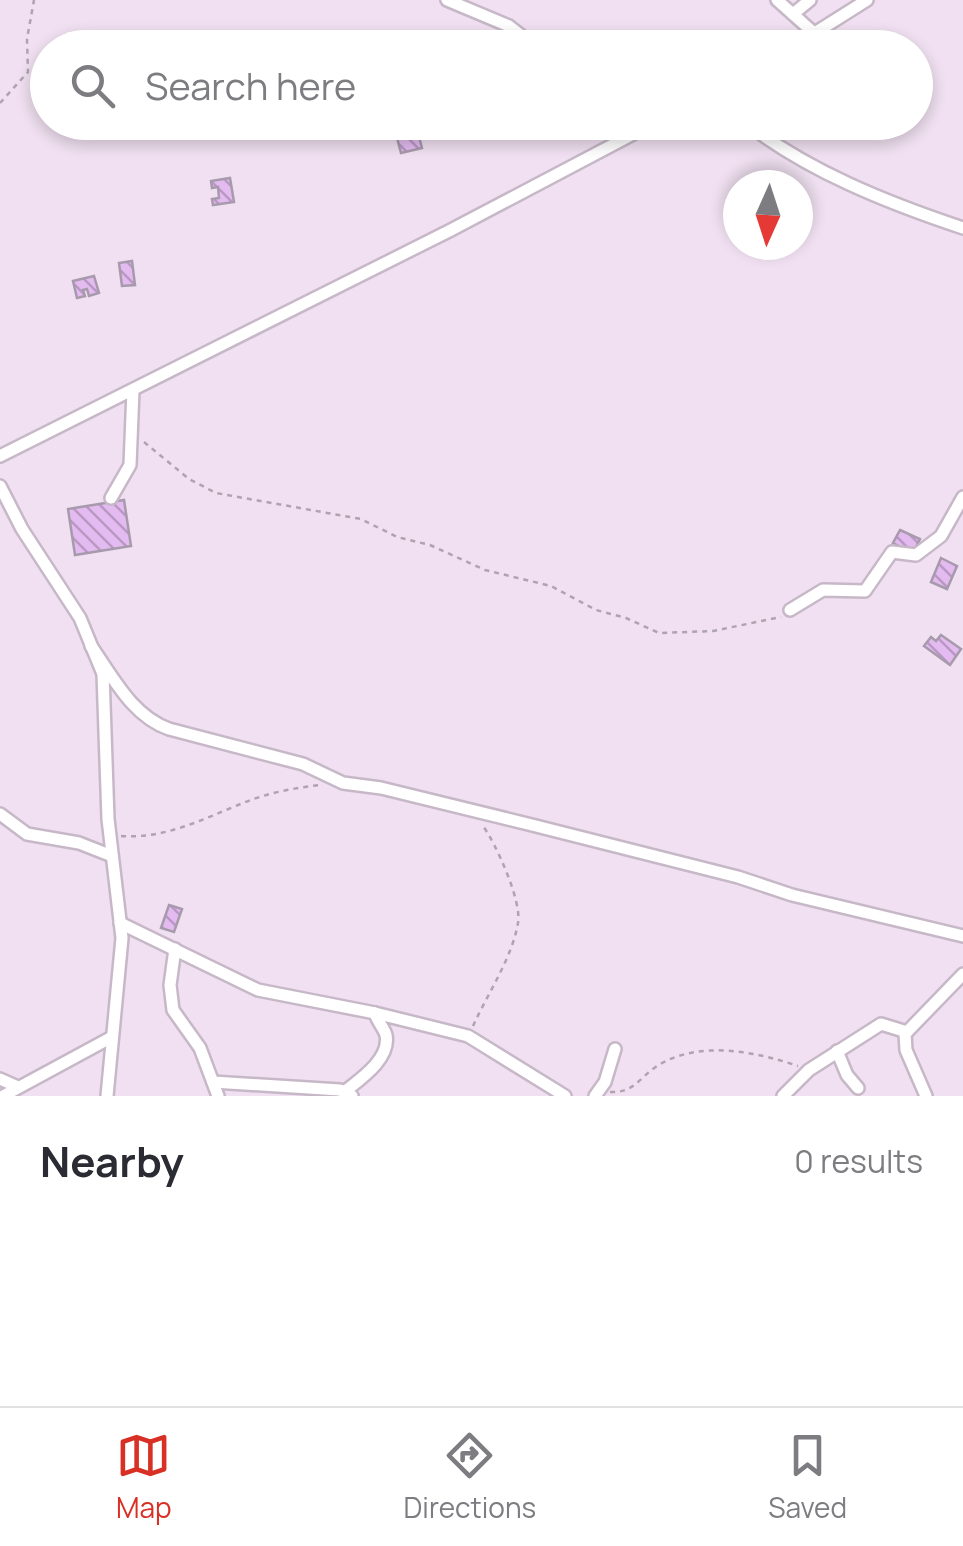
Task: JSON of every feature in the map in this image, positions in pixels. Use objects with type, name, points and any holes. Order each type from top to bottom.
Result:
[{"type":"street","points":[[446,0],[515,30]]},
{"type":"street","points":[[777,0],[810,30]]},
{"type":"street","points":[[793,14],[810,0]]},
{"type":"street","points":[[820,30],[866,0]]},
{"type":"street","points":[[0,456],[450,231],[622,140]]},
{"type":"street","points":[[767,140],[866,190],[963,228]]},
{"type":"street","points":[[111,498],[130,464],[134,390]]},
{"type":"street","points":[[0,486],[22,529],[80,618],[103,674],[110,835],[122,938],[106,1096]]},
{"type":"street","points":[[790,610],[824,590],[865,591],[892,552],[916,555],[941,536],[963,497]]},
{"type":"street","points":[[92,646],[134,708],[152,724],[303,764],[343,783],[380,788],[963,936]]},
{"type":"street","points":[[0,814],[27,834],[78,842],[112,856]]},
{"type":"street","points":[[120,923],[258,990],[468,1036],[565,1096]]},
{"type":"street","points":[[175,948],[170,998],[200,1048],[218,1096]]},
{"type":"street","points":[[926,1096],[906,1050],[907,1032],[963,974]]},
{"type":"street","points":[[213,1082],[348,1094],[381,1054],[386,1034],[375,1013]]},
{"type":"street","points":[[783,1096],[809,1070],[881,1024],[907,1032]]},
{"type":"street","points":[[4,1096],[112,1037]]},
{"type":"street","points":[[597,1093],[615,1049]]},
{"type":"street","points":[[837,1052],[858,1088]]},
{"type":"street","points":[[0,1079],[18,1088]]},
{"type":"path","points":[[0,104],[28,72],[27,39],[34,0]]},
{"type":"path","points":[[133,434],[189,479],[216,493],[361,519],[396,537],[430,545],[484,570],[551,586],[596,610],[659,633],[732,629],[776,620],[790,610]]},
{"type":"path","points":[[110,835],[158,834],[298,787],[343,783]]},
{"type":"path","points":[[468,1036],[508,950],[519,915],[512,888],[486,830],[470,811]]},
{"type":"path","points":[[597,1093],[623,1092],[663,1063],[702,1050],[774,1058],[809,1070]]},
{"type":"building","points":[[398,140],[420,140],[422,148],[401,153]]},
{"type":"building","points":[[230,178],[234,202],[213,205],[212,199],[219,198],[218,187],[212,188],[211,181]]},
{"type":"building","points":[[132,261],[135,285],[122,286],[119,263]]},
{"type":"building","points":[[94,276],[99,293],[89,296],[87,289],[83,290],[85,296],[77,298],[73,281]]},
{"type":"building","points":[[124,500],[131,546],[75,555],[68,509]]},
{"type":"building","points":[[900,530],[920,539],[913,553],[893,543]]},
{"type":"building","points":[[941,558],[957,566],[947,589],[931,582]]},
{"type":"building","points":[[941,635],[961,649],[950,665],[924,646],[931,637],[936,641]]},
{"type":"building","points":[[169,905],[182,909],[174,932],[161,928]]}]
